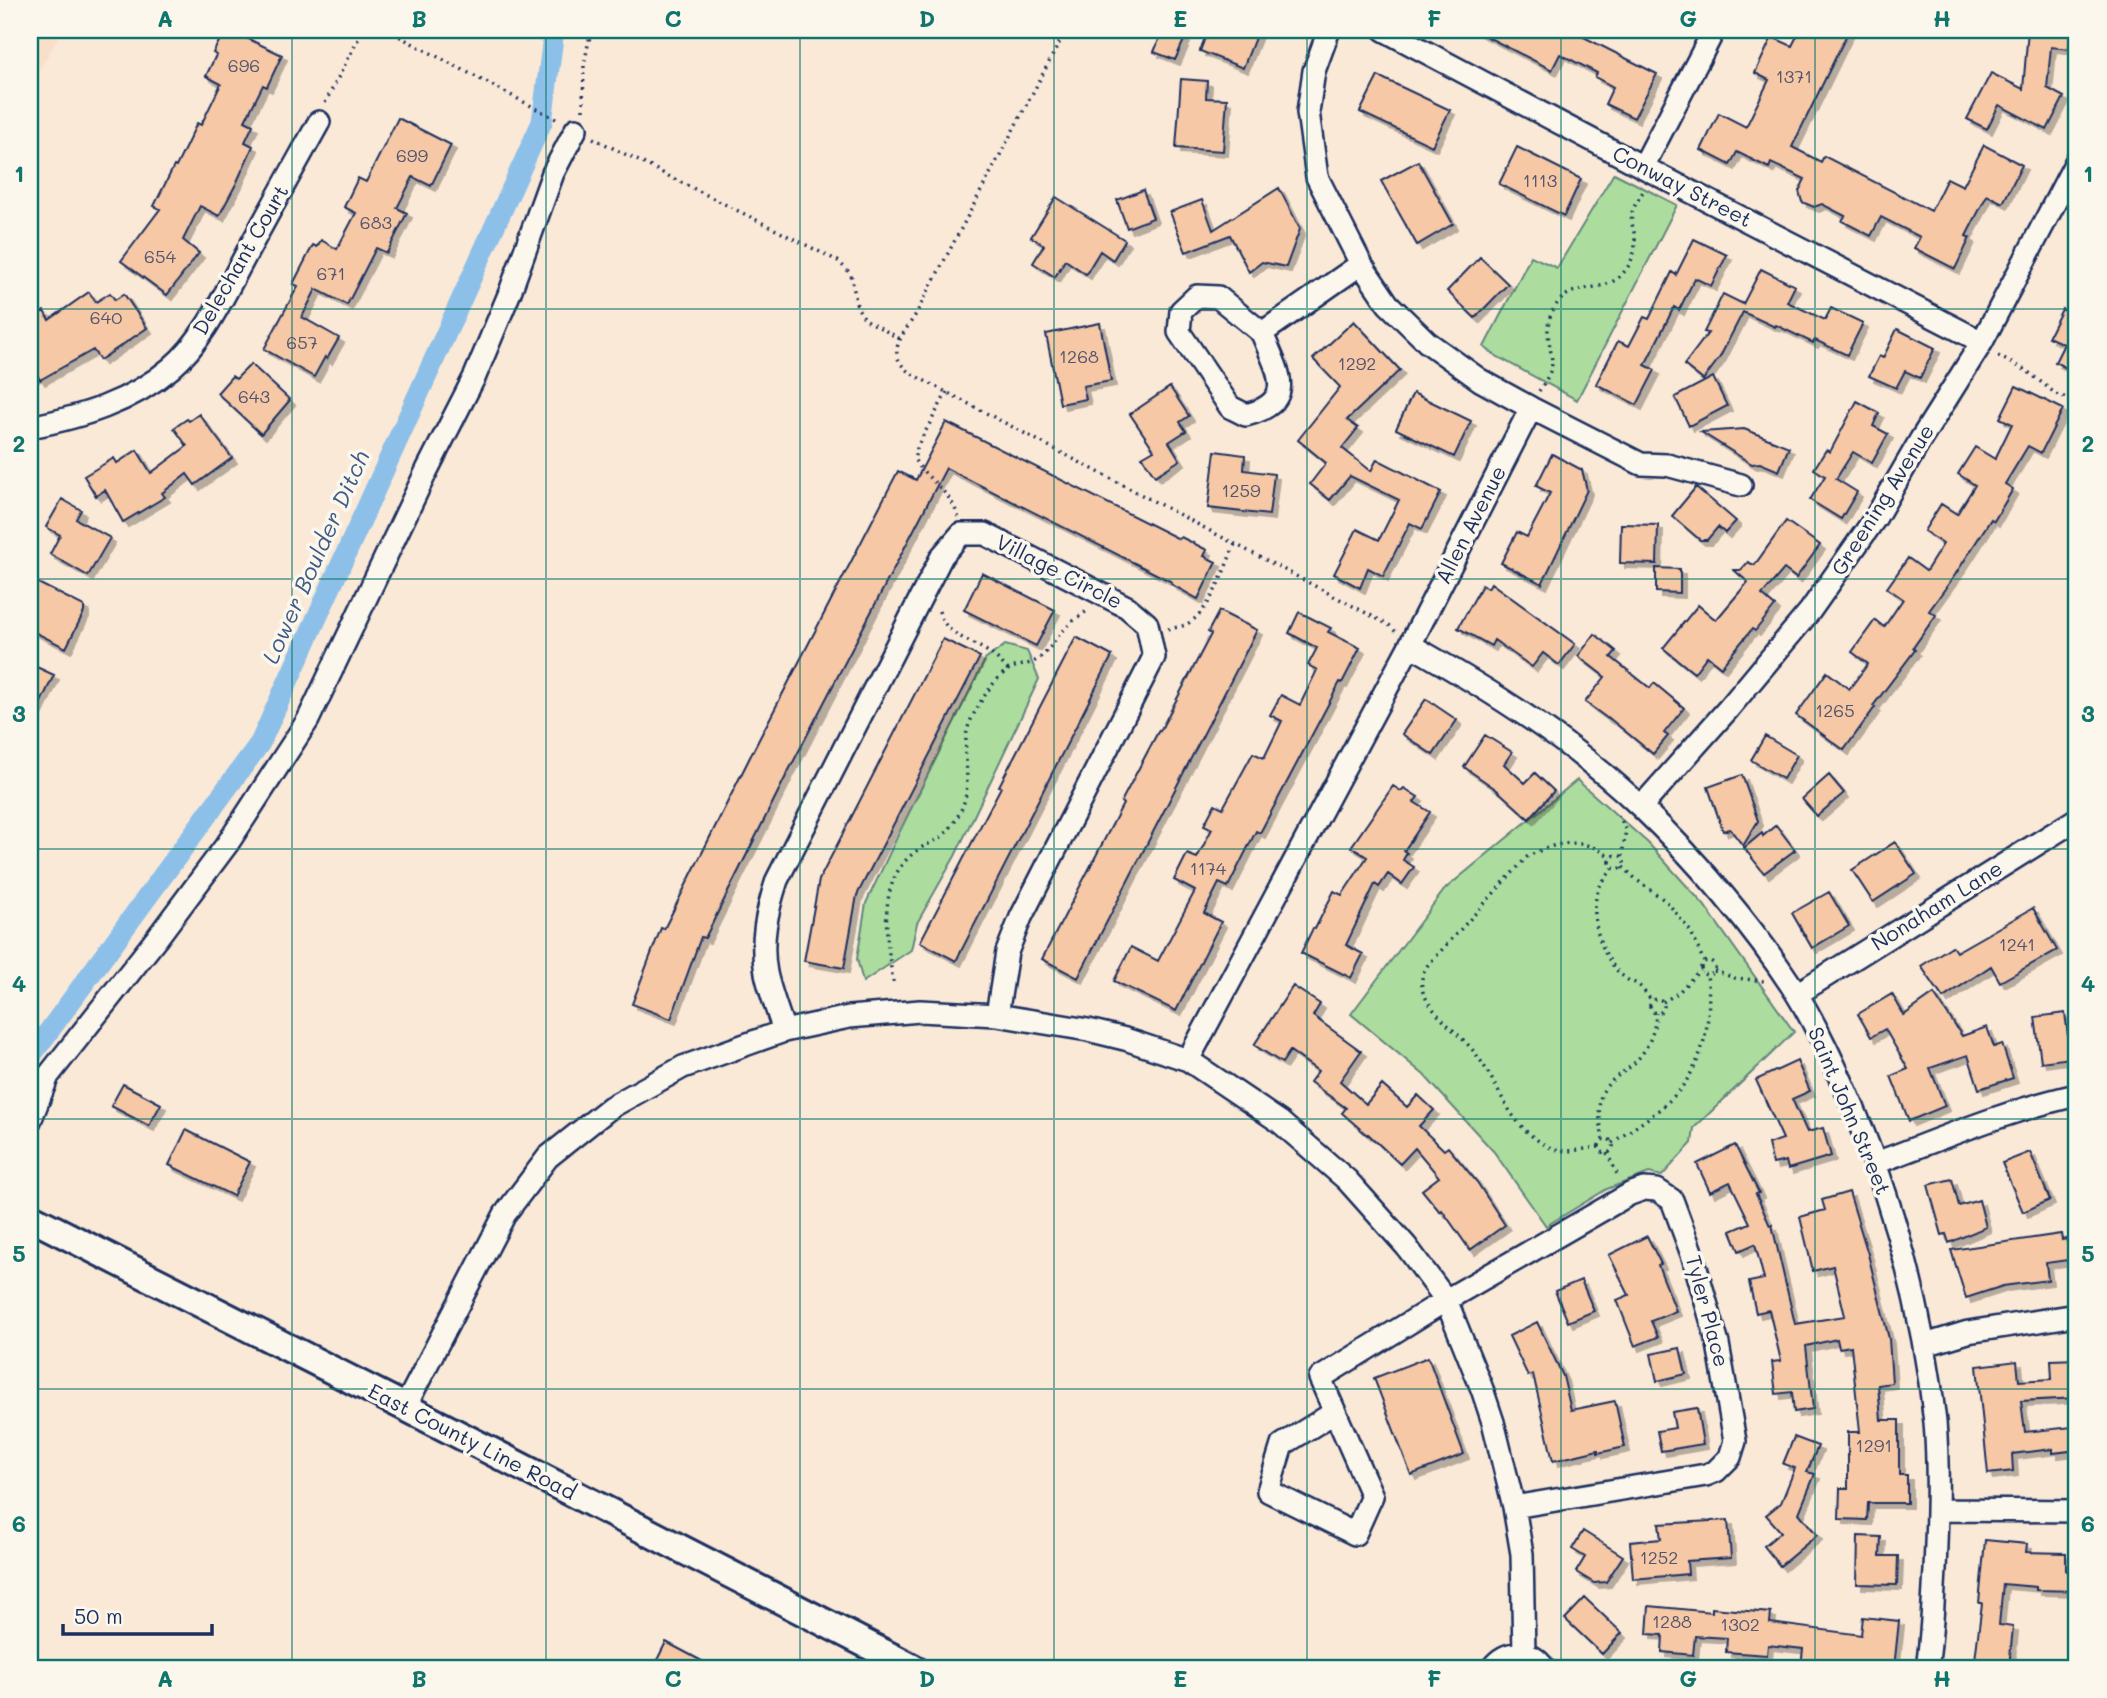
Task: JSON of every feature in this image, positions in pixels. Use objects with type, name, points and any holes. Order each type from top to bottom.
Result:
[{"type":"main road","name":"East County Line Road","points":[[30,1217],[914,1668]]},
{"type":"street","points":[[1329,30],[1314,71],[1308,112],[1317,177],[1361,264],[1388,304],[1427,342],[1480,380],[1531,408],[1641,464],[1667,465],[1741,485]]},
{"type":"street","name":"Conway Street","points":[[1384,30],[1981,344]]},
{"type":"street","points":[[1648,170],[1714,30]]},
{"type":"street","name":"Delechant Court","points":[[30,427],[76,418],[109,405],[145,387],[172,367],[209,323],[318,122]]},
{"type":"street","points":[[30,1121],[48,1076],[228,843],[308,720],[427,470],[475,376],[510,292],[553,173],[576,129]]},
{"type":"street","name":"Greening Avenue","points":[[1634,801],[1728,708],[1810,611],[1876,517],[1981,344],[2077,160]]},
{"type":"street","points":[[1262,333],[1361,264]]},
{"type":"street","points":[[1197,296],[1218,298],[1262,333],[1281,383],[1275,400],[1262,411],[1246,415],[1230,407],[1179,332],[1181,312],[1197,296]]},
{"type":"street","name":"Allen Avenue","points":[[1188,1060],[1410,645],[1531,408]]},
{"type":"street","points":[[784,1031],[766,973],[763,940],[766,913],[777,880],[942,555],[961,534]]},
{"type":"street","name":"Village Circle","points":[[961,534],[985,534],[1127,607],[1147,624],[1149,634]]},
{"type":"street","points":[[997,1015],[1007,952],[1021,917],[1154,657],[1149,634]]},
{"type":"street","name":"Saint John Street","points":[[1410,645],[1475,681],[1552,734],[1634,801],[1699,867],[1766,950],[1797,993],[1835,1064],[1876,1163],[1908,1266],[1925,1345],[1935,1425],[1938,1510],[1932,1639],[1927,1668]]},
{"type":"street","name":"Nonaham Lane","points":[[1797,993],[2077,819]]},
{"type":"street","points":[[405,1406],[505,1214],[548,1157],[611,1107],[683,1067],[784,1031],[849,1017],[920,1011],[997,1015],[1125,1039],[1188,1060],[1280,1122],[1347,1180],[1406,1246],[1446,1300],[1493,1422],[1514,1507],[1522,1554],[1524,1654]]},
{"type":"street","points":[[1876,1163],[1991,1119],[2046,1101],[2077,1095]]},
{"type":"street","name":"Tyler Place","points":[[1335,1412],[1320,1378],[1446,1300],[1630,1194],[1644,1189],[1657,1190],[1672,1200],[1693,1257],[1718,1344],[1735,1441],[1730,1457],[1716,1471],[1706,1475],[1514,1507]]},
{"type":"street","points":[[1925,1345],[1968,1332],[2077,1315]]},
{"type":"street","points":[[1335,1412],[1372,1496],[1355,1534],[1268,1491],[1282,1445],[1335,1412]]},
{"type":"street","points":[[1938,1510],[2077,1511]]},
{"type":"street","points":[[1492,1668],[1505,1656],[1515,1653],[1533,1657],[1544,1668]]},
{"type":"path","points":[[318,122],[328,94],[363,30]]},
{"type":"path","points":[[387,30],[838,261],[851,274],[857,307],[864,319],[900,340]]},
{"type":"path","points":[[576,129],[583,111],[584,65],[591,30]]},
{"type":"path","points":[[1066,30],[900,340],[896,353],[899,364],[910,373],[1389,625],[1410,645]]},
{"type":"path","points":[[1531,408],[1552,365],[1547,329],[1557,304],[1569,293],[1610,283],[1626,271],[1633,257],[1635,240],[1631,221],[1648,170]]},
{"type":"path","points":[[1981,344],[2027,371],[2056,394],[2077,402]]},
{"type":"path","points":[[947,392],[918,445],[914,458],[921,470],[955,505],[961,534]]},
{"type":"path","points":[[1149,634],[1186,624],[1198,616],[1211,598],[1235,544]]},
{"type":"path","points":[[939,611],[942,621],[951,631],[990,653],[1008,670]]},
{"type":"path","points":[[893,982],[886,931],[887,906],[892,884],[906,859],[946,833],[961,809],[966,793],[968,729],[987,692],[1008,670],[1033,663],[1045,654],[1066,628],[1087,611]]},
{"type":"path","points":[[1622,867],[1626,829],[1615,811],[1634,801]]},
{"type":"path","points":[[1599,1147],[1561,1151],[1548,1147],[1524,1130],[1513,1118],[1474,1052],[1440,1018],[1421,985],[1427,966],[1527,857],[1548,846],[1576,843],[1601,849],[1611,858]]},
{"type":"path","points":[[1611,858],[1622,856]]},
{"type":"path","points":[[1611,858],[1610,864],[1613,868]]},
{"type":"path","points":[[1613,868],[1622,867]]},
{"type":"path","points":[[1622,867],[1667,902],[1691,932],[1704,962]]},
{"type":"path","points":[[1613,868],[1597,893],[1593,915],[1597,930],[1615,967],[1627,980],[1639,985],[1653,1001]]},
{"type":"path","points":[[1704,962],[1712,962],[1714,971]]},
{"type":"path","points":[[1702,971],[1704,962]]},
{"type":"path","points":[[1707,975],[1714,971],[1735,978],[1764,981],[1780,970]]},
{"type":"path","points":[[1612,1143],[1672,1099],[1694,1067],[1702,1049],[1709,1020],[1707,975],[1702,971]]},
{"type":"path","points":[[1663,1002],[1678,993],[1702,971]]},
{"type":"path","points":[[1656,1013],[1650,1007],[1653,1001],[1657,999],[1663,1002]]},
{"type":"path","points":[[1656,1013],[1664,1009],[1663,1002]]},
{"type":"path","points":[[1599,1147],[1603,1140],[1600,1117],[1602,1094],[1644,1051],[1651,1039],[1656,1013]]},
{"type":"path","points":[[1603,1140],[1612,1143]]},
{"type":"path","points":[[1607,1153],[1612,1149],[1612,1143]]},
{"type":"path","points":[[1599,1147],[1603,1153],[1607,1153],[1622,1185],[1630,1194]]},
{"type":"shaded area","points":[[30,30],[62,30],[30,87]]},
{"type":"green space","points":[[1614,173],[1677,205],[1577,400],[1484,347],[1531,256],[1557,268]]},
{"type":"green space","points":[[1005,645],[1027,651],[1039,679],[955,856],[917,923],[911,950],[863,982],[857,959],[866,903],[985,660]]},
{"type":"green space","points":[[1577,780],[1648,843],[1704,905],[1794,1032],[1694,1128],[1692,1143],[1662,1176],[1649,1173],[1607,1189],[1546,1226],[1494,1152],[1424,1075],[1351,1014],[1445,889]]},
{"type":"building","points":[[225,30],[282,55],[267,87],[263,85],[245,121],[253,125],[245,142],[253,146],[236,184],[219,216],[200,206],[183,240],[199,253],[167,295],[121,261],[160,209],[154,206],[197,123],[201,125],[221,84],[206,76],[216,55],[213,53]]},
{"type":"building","points":[[1163,30],[1185,38],[1175,60],[1154,52]]},
{"type":"building","points":[[1208,30],[1258,30],[1243,68],[1200,51]]},
{"type":"building","points":[[1474,30],[1570,30],[1657,74],[1634,118],[1605,104],[1613,87],[1595,77],[1597,73],[1560,54],[1552,70]]},
{"type":"building","points":[[1800,30],[1849,30],[1792,147],[1821,162],[1824,156],[1931,211],[1947,178],[1963,186],[1984,145],[2022,165],[2003,203],[1987,195],[1966,236],[1970,238],[1955,269],[1914,248],[1920,237],[1881,217],[1871,236],[1842,221],[1845,216],[1822,204],[1814,207],[1802,202],[1799,191],[1805,179],[1771,163],[1769,168],[1737,152],[1730,165],[1701,150],[1719,113],[1746,127],[1769,80],[1755,73],[1772,37],[1792,46]]},
{"type":"building","points":[[2028,30],[2072,30],[2069,49],[2051,47],[2047,88],[2064,97],[2047,130],[1999,105],[1987,129],[1967,119],[1991,73],[2023,89]]},
{"type":"building","points":[[1378,76],[1450,110],[1432,146],[1360,112]]},
{"type":"building","points":[[1181,79],[1207,81],[1206,98],[1227,99],[1223,151],[1176,148]]},
{"type":"building","points":[[398,118],[451,145],[431,186],[413,177],[397,208],[407,213],[387,253],[376,248],[347,305],[316,289],[302,317],[339,338],[314,377],[264,349],[298,286],[293,284],[313,245],[317,247],[321,240],[337,249],[356,213],[344,207],[358,178],[366,182]]},
{"type":"building","points":[[1517,147],[1581,179],[1564,216],[1499,184]]},
{"type":"building","points":[[1418,161],[1453,224],[1417,245],[1381,181]]},
{"type":"building","points":[[1279,188],[1300,229],[1286,267],[1262,262],[1249,272],[1230,235],[1186,252],[1170,212],[1202,200],[1213,230]]},
{"type":"building","points":[[1143,190],[1153,218],[1127,228],[1117,200]]},
{"type":"building","points":[[1056,197],[1125,240],[1113,260],[1100,251],[1086,274],[1065,260],[1055,277],[1033,263],[1044,245],[1031,237]]},
{"type":"building","points":[[1694,239],[1727,255],[1711,286],[1695,278],[1679,310],[1674,307],[1645,365],[1655,370],[1637,405],[1596,384],[1618,341],[1629,346],[1644,317],[1649,319],[1672,272],[1676,275]]},
{"type":"building","points":[[1480,257],[1508,284],[1475,318],[1447,291]]},
{"type":"building","points":[[1761,269],[1795,286],[1787,302],[1825,320],[1831,308],[1863,323],[1847,355],[1743,312],[1720,357],[1703,380],[1684,365],[1708,333],[1704,332],[1723,294],[1743,304]]},
{"type":"building","points":[[89,292],[96,302],[110,293],[115,300],[124,294],[147,328],[100,360],[93,350],[40,380],[37,375],[30,380],[30,319],[44,311],[49,320]]},
{"type":"building","points":[[2062,309],[2077,317],[2077,374],[2055,362],[2064,344],[2048,337]]},
{"type":"building","points":[[1354,321],[1400,370],[1347,420],[1358,428],[1342,448],[1371,471],[1377,459],[1441,492],[1422,529],[1410,523],[1383,576],[1368,568],[1360,588],[1334,574],[1357,529],[1379,540],[1399,500],[1350,476],[1330,500],[1310,484],[1326,463],[1298,440],[1340,387],[1313,359]]},
{"type":"building","points":[[1100,323],[1111,381],[1083,386],[1086,399],[1060,404],[1046,334]]},
{"type":"building","points":[[1897,329],[1935,348],[1920,378],[1905,371],[1896,388],[1869,376],[1879,356],[1883,358]]},
{"type":"building","points":[[251,364],[290,400],[261,434],[217,393],[232,376],[236,379]]},
{"type":"building","points":[[1713,377],[1727,406],[1689,426],[1675,397]]},
{"type":"building","points":[[2016,386],[2063,409],[2041,453],[2028,446],[2005,484],[2013,489],[1994,521],[1991,519],[1929,611],[1936,615],[1913,648],[1915,650],[1844,750],[1796,715],[1827,672],[1849,689],[1868,664],[1852,652],[1875,620],[1884,627],[1903,599],[1887,588],[1908,558],[1926,571],[1943,544],[1924,531],[1941,504],[1957,514],[1975,485],[1958,474],[1975,447],[1995,459],[2012,424],[2000,418]]},
{"type":"building","points":[[1170,387],[1189,416],[1180,422],[1186,431],[1169,442],[1180,460],[1155,476],[1142,457],[1154,450],[1130,414]]},
{"type":"building","points":[[1413,393],[1471,421],[1454,457],[1396,429]]},
{"type":"building","points":[[1857,401],[1879,413],[1873,426],[1888,434],[1872,463],[1853,452],[1836,479],[1857,492],[1841,519],[1810,500],[1825,476],[1814,469],[1826,450],[1830,452]]},
{"type":"building","points":[[199,414],[232,458],[195,485],[187,474],[162,493],[165,497],[123,522],[105,490],[96,496],[84,476],[114,458],[117,463],[137,450],[151,473],[187,446],[174,428]]},
{"type":"building","points":[[946,422],[1179,539],[1181,537],[1207,550],[1204,556],[1216,562],[1198,599],[1171,584],[1172,582],[946,468],[705,938],[701,937],[671,1019],[632,1004],[661,928],[664,929],[898,471],[916,480]]},
{"type":"building","points":[[1744,429],[1789,447],[1779,471],[1760,463],[1752,464],[1701,432]]},
{"type":"building","points":[[1215,451],[1245,455],[1244,470],[1274,474],[1269,515],[1208,508]]},
{"type":"building","points":[[1552,454],[1582,470],[1587,490],[1542,584],[1501,563],[1517,532],[1527,537],[1550,493],[1536,486]]},
{"type":"building","points":[[1696,487],[1736,521],[1725,533],[1718,527],[1707,540],[1700,540],[1672,516]]},
{"type":"building","points":[[62,499],[81,510],[76,519],[110,538],[88,576],[50,554],[60,535],[46,527]]},
{"type":"building","points":[[1786,521],[1820,545],[1796,578],[1784,569],[1762,595],[1775,606],[1721,667],[1707,656],[1694,673],[1663,648],[1698,605],[1716,620],[1748,582],[1734,570],[1741,570],[1748,562],[1754,565]]},
{"type":"building","points":[[1621,524],[1658,525],[1657,564],[1620,563]]},
{"type":"building","points":[[1656,568],[1680,569],[1680,593],[1656,592]]},
{"type":"building","points":[[982,573],[1055,610],[1036,646],[964,610]]},
{"type":"building","points":[[30,579],[84,606],[84,612],[66,648],[30,630]]},
{"type":"building","points":[[1491,583],[1575,644],[1559,665],[1543,653],[1532,667],[1494,640],[1491,646],[1458,628],[1482,585],[1488,588]]},
{"type":"building","points":[[1219,611],[1257,630],[1078,978],[1042,959],[1123,804],[1121,802],[1211,634],[1208,632]]},
{"type":"building","points":[[1299,612],[1331,628],[1328,632],[1360,648],[1260,833],[1256,831],[1228,887],[1219,883],[1204,913],[1221,922],[1176,1011],[1114,981],[1131,947],[1158,961],[1195,891],[1174,880],[1187,854],[1197,858],[1212,829],[1204,825],[1215,804],[1223,808],[1253,753],[1264,758],[1282,721],[1270,715],[1281,695],[1300,705],[1317,670],[1308,665],[1317,648],[1289,633]]},
{"type":"building","points":[[1595,634],[1616,651],[1611,657],[1650,688],[1654,683],[1684,708],[1664,733],[1668,736],[1653,754],[1585,702],[1605,677],[1578,656]]},
{"type":"building","points":[[1076,637],[1112,656],[956,961],[920,942]]},
{"type":"building","points":[[943,639],[980,657],[857,895],[844,968],[804,961],[819,880]]},
{"type":"building","points":[[30,664],[54,675],[30,725]]},
{"type":"building","points":[[1426,699],[1457,720],[1433,755],[1402,734]]},
{"type":"building","points":[[1485,735],[1512,752],[1504,764],[1525,783],[1535,773],[1554,791],[1529,819],[1497,790],[1464,767]]},
{"type":"building","points":[[1765,736],[1797,755],[1783,779],[1751,760]]},
{"type":"building","points":[[1742,775],[1758,821],[1743,846],[1730,829],[1723,831],[1708,787]]},
{"type":"building","points":[[1829,775],[1844,793],[1817,816],[1802,799]]},
{"type":"building","points":[[1393,786],[1401,791],[1404,788],[1418,797],[1414,802],[1430,812],[1404,851],[1407,853],[1403,860],[1414,867],[1402,884],[1388,874],[1379,887],[1375,884],[1346,945],[1363,954],[1351,978],[1301,953],[1334,891],[1342,895],[1367,857],[1351,847]]},
{"type":"building","points":[[1776,825],[1795,850],[1764,873],[1744,848]]},
{"type":"building","points":[[1895,842],[1916,874],[1873,902],[1852,870]]},
{"type":"building","points":[[1829,892],[1849,926],[1812,948],[1792,913]]},
{"type":"building","points":[[2033,908],[2057,950],[2000,982],[1991,966],[1943,998],[1921,966],[1952,946],[1956,952]]},
{"type":"building","points":[[1293,986],[1320,1004],[1313,1016],[1361,1051],[1340,1081],[1366,1104],[1382,1085],[1407,1107],[1418,1095],[1434,1110],[1419,1126],[1444,1150],[1448,1147],[1477,1182],[1505,1225],[1470,1250],[1442,1210],[1440,1212],[1422,1190],[1439,1177],[1415,1148],[1400,1164],[1342,1113],[1346,1108],[1310,1082],[1318,1071],[1290,1051],[1282,1063],[1254,1045]]},
{"type":"building","points":[[1892,994],[1904,1015],[1934,994],[1962,1036],[1987,1027],[1994,1047],[2002,1044],[2013,1078],[1979,1089],[1968,1055],[1930,1068],[1945,1106],[1909,1121],[1891,1076],[1908,1069],[1885,1029],[1871,1037],[1858,1014]]},
{"type":"building","points":[[2065,1013],[2071,1058],[2041,1062],[2035,1017]]},
{"type":"building","points":[[1797,1061],[1810,1091],[1792,1099],[1807,1132],[1823,1128],[1831,1156],[1788,1169],[1786,1161],[1773,1164],[1768,1144],[1783,1139],[1756,1080]]},
{"type":"building","points":[[123,1084],[161,1104],[149,1126],[111,1106]]},
{"type":"building","points":[[186,1130],[250,1162],[233,1196],[169,1165]]},
{"type":"building","points":[[1735,1145],[1759,1193],[1756,1194],[1770,1226],[1772,1225],[1795,1324],[1845,1316],[1833,1266],[1813,1271],[1800,1217],[1825,1210],[1822,1200],[1849,1192],[1889,1339],[1892,1383],[1878,1385],[1881,1420],[1899,1420],[1899,1475],[1907,1475],[1907,1503],[1868,1503],[1867,1520],[1839,1519],[1840,1488],[1848,1488],[1848,1432],[1860,1432],[1851,1346],[1839,1348],[1837,1339],[1806,1346],[1813,1409],[1794,1412],[1792,1392],[1776,1394],[1772,1362],[1781,1361],[1769,1310],[1756,1313],[1749,1282],[1764,1279],[1755,1244],[1739,1251],[1731,1231],[1750,1223],[1730,1182],[1710,1192],[1697,1164]]},
{"type":"building","points":[[2030,1152],[2050,1200],[2023,1212],[2002,1163]]},
{"type":"building","points":[[1952,1179],[1959,1206],[1979,1200],[1986,1227],[1949,1243],[1946,1234],[1942,1235],[1928,1185]]},
{"type":"building","points":[[2061,1234],[2075,1259],[2046,1263],[2048,1280],[2003,1286],[1966,1298],[1951,1250]]},
{"type":"building","points":[[1647,1236],[1661,1264],[1658,1265],[1676,1311],[1651,1321],[1658,1337],[1635,1346],[1617,1300],[1629,1295],[1609,1255]]},
{"type":"building","points":[[1581,1280],[1594,1311],[1568,1322],[1555,1291]]},
{"type":"building","points":[[1537,1322],[1563,1376],[1571,1410],[1615,1401],[1625,1447],[1598,1453],[1598,1450],[1553,1461],[1533,1374],[1528,1376],[1509,1336]]},
{"type":"building","points":[[1680,1348],[1686,1374],[1657,1381],[1651,1354]]},
{"type":"building","points":[[1428,1357],[1464,1454],[1411,1475],[1374,1378]]},
{"type":"building","points":[[2077,1359],[2077,1398],[2021,1401],[2025,1432],[2072,1427],[2073,1434],[2077,1434],[2077,1450],[2053,1453],[2053,1449],[2012,1454],[2013,1471],[1988,1474],[1977,1366],[2017,1361],[2019,1381],[2052,1379],[2051,1360]]},
{"type":"building","points":[[1697,1408],[1703,1444],[1661,1451],[1657,1431],[1675,1428],[1672,1412]]},
{"type":"building","points":[[1794,1437],[1818,1446],[1807,1472],[1815,1474],[1799,1513],[1817,1535],[1780,1566],[1764,1546],[1781,1532],[1766,1515],[1781,1503],[1795,1468],[1783,1464]]},
{"type":"building","points":[[1728,1520],[1731,1558],[1687,1561],[1688,1574],[1633,1579],[1630,1542],[1661,1539],[1659,1524]]},
{"type":"building","points":[[1583,1531],[1623,1556],[1606,1582],[1594,1583],[1576,1572],[1585,1557],[1572,1549]]},
{"type":"building","points":[[1858,1536],[1881,1537],[1880,1556],[1898,1556],[1897,1585],[1857,1584]]},
{"type":"building","points":[[1985,1540],[2027,1544],[2026,1552],[2066,1553],[2066,1571],[2077,1571],[2077,1591],[2036,1590],[2036,1587],[2003,1584],[1999,1625],[2013,1627],[2009,1668],[1974,1668],[1982,1603],[1979,1603]]},
{"type":"building","points":[[1585,1598],[1622,1633],[1602,1654],[1565,1619]]},
{"type":"building","points":[[1649,1606],[1712,1612],[1712,1608],[1771,1613],[1770,1623],[1861,1635],[1863,1617],[1899,1621],[1894,1668],[1801,1666],[1803,1649],[1768,1645],[1767,1655],[1726,1652],[1727,1638],[1695,1636],[1693,1655],[1662,1652],[1663,1635],[1647,1634]]},
{"type":"building","points":[[666,1642],[715,1668],[653,1668]]},
{"type":"waterway","name":"Lower Boulder Ditch","points":[[30,1057],[260,743],[542,122],[554,30]]}]
